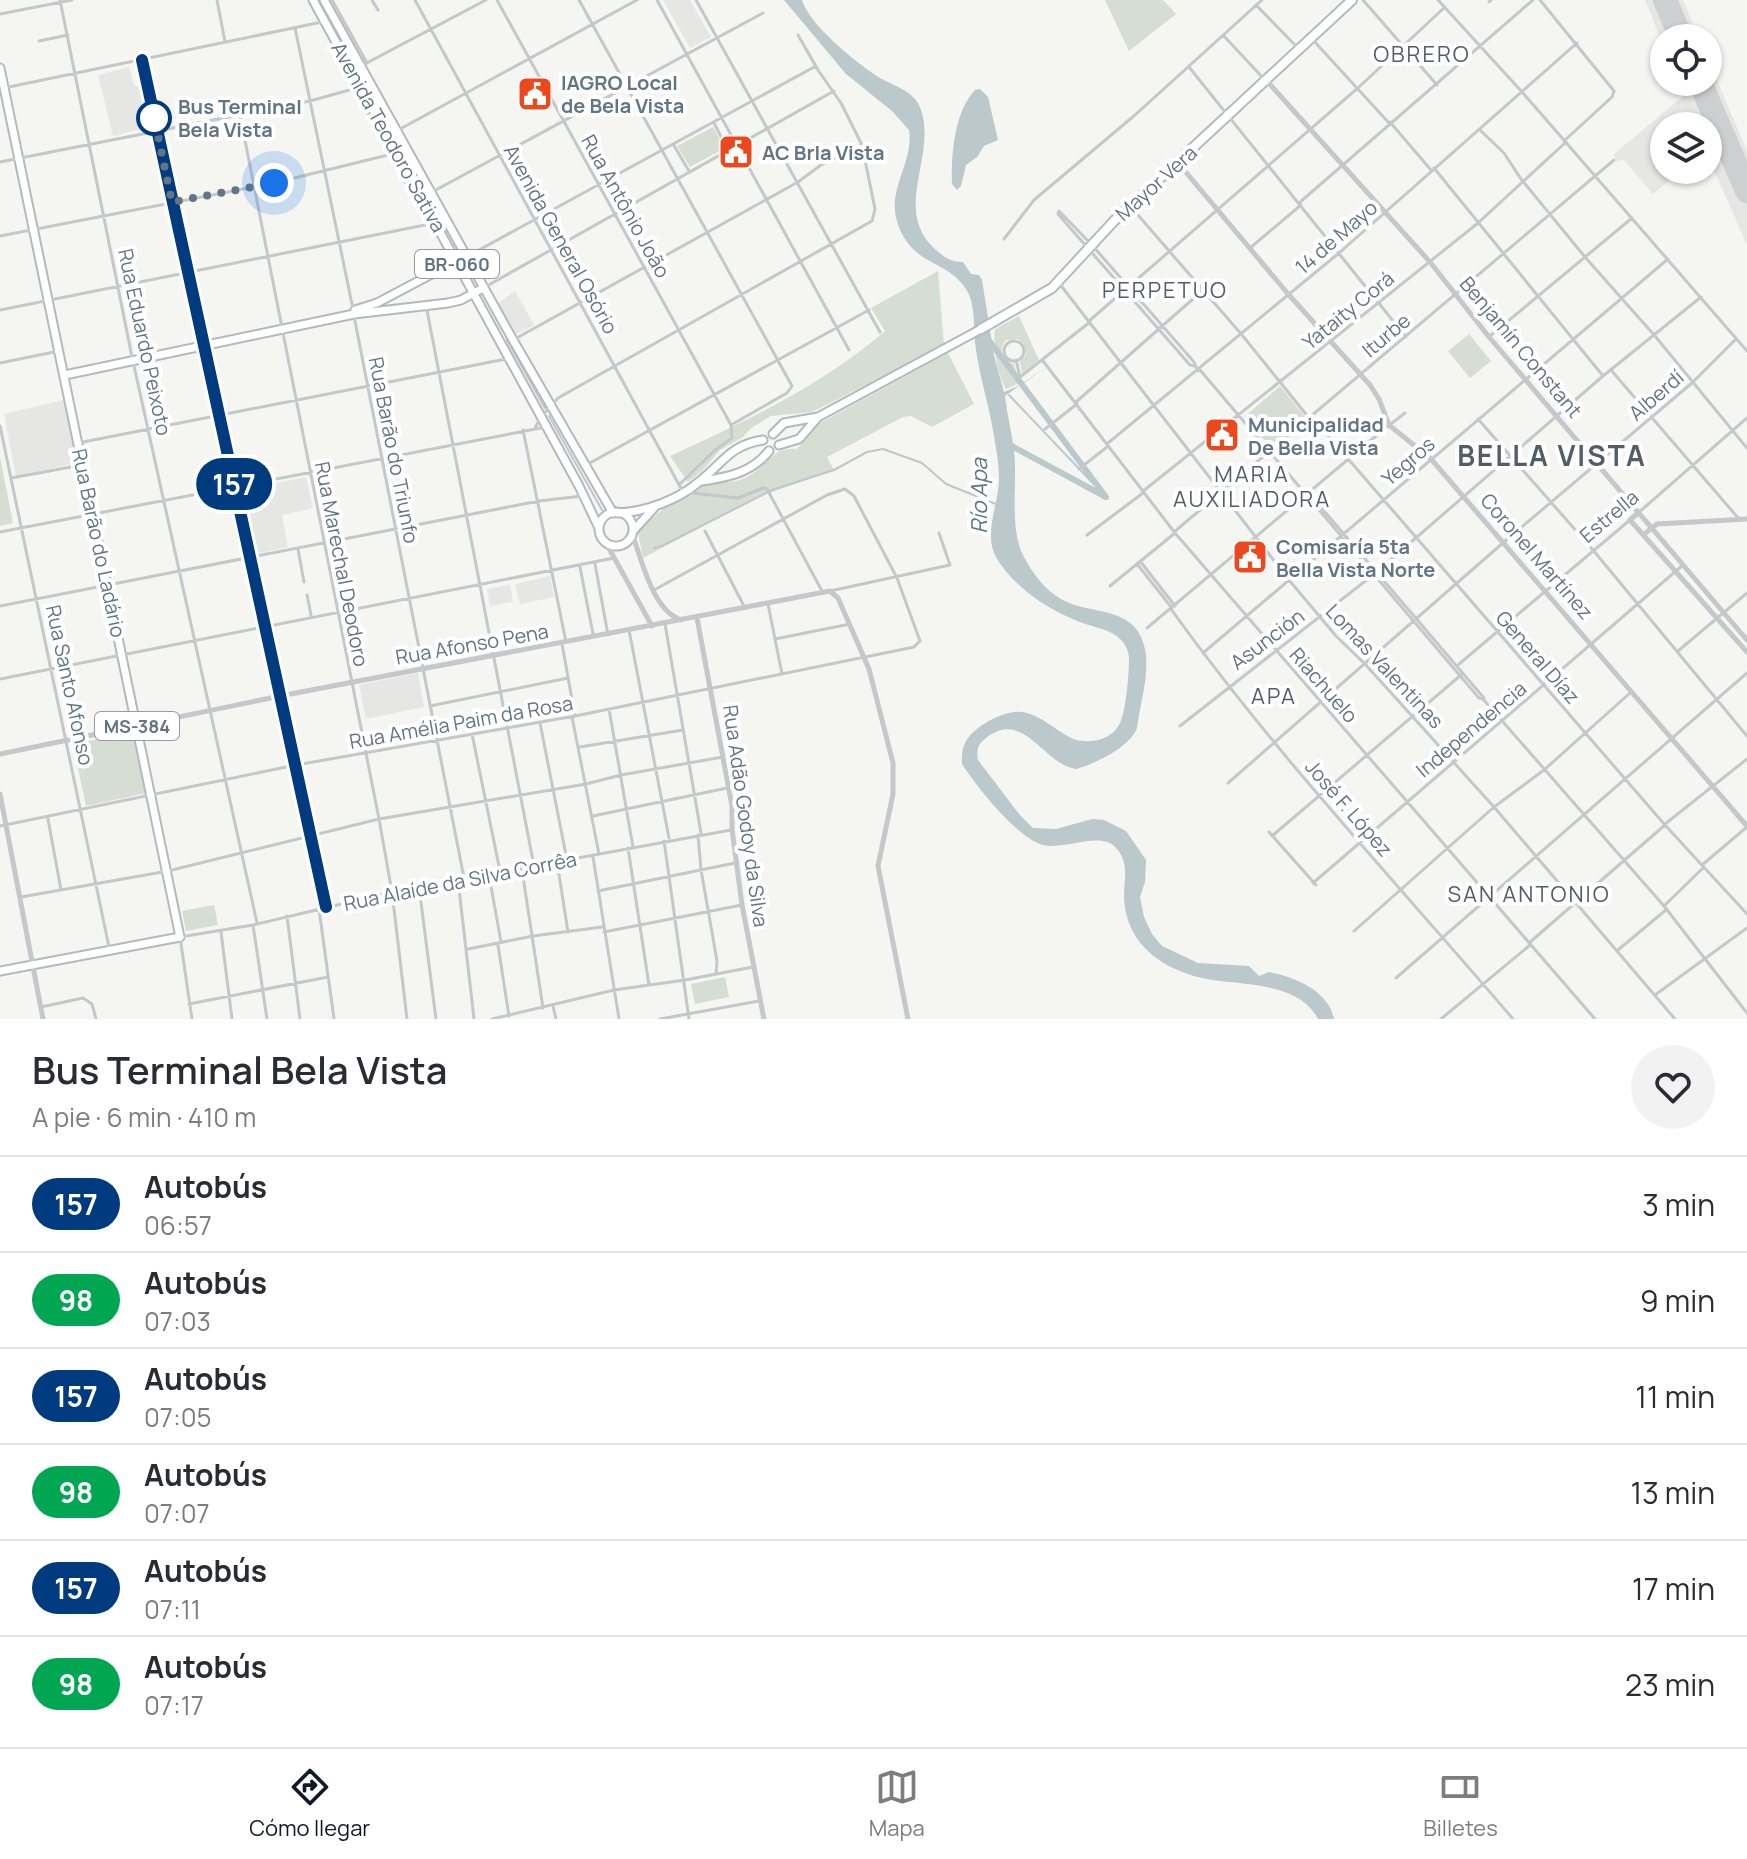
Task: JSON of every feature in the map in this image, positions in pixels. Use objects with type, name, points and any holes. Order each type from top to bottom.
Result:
[{"type":"highway","name":"Mayor Vera","points":[[981,329],[1058,282],[1130,207],[1352,0]]},
{"type":"main road","name":"Avenida Teodoro Sativa","points":[[313,0],[389,139],[394,154],[421,198],[432,224],[510,358],[599,528]]},
{"type":"main road","name":"Avenida Teodoro Sativa","points":[[324,0],[364,65],[483,288],[615,513]]},
{"type":"main road","name":"Rua Barão do Ladário","points":[[0,68],[180,937]]},
{"type":"main road","points":[[353,312],[377,303],[466,256]]},
{"type":"main road","points":[[64,373],[353,312],[455,302],[483,288]]},
{"type":"main road","points":[[818,417],[799,439],[781,444],[775,433],[784,423],[818,417],[981,329]]},
{"type":"main road","points":[[606,543],[614,546],[623,544],[655,506],[681,488],[735,476],[759,463],[768,451],[762,440],[746,443],[724,456],[700,482]]},
{"type":"main road","points":[[599,528],[605,517],[615,513],[655,506]]},
{"type":"main road","name":"BR-060","points":[[615,513],[629,519],[632,533]]},
{"type":"main road","name":"BR-060","points":[[599,528],[606,543]]},
{"type":"main road","name":"Rua Alaíde da Silva Corrêa","points":[[0,971],[180,937]]},
{"type":"street","points":[[0,14],[72,0]]},
{"type":"street","points":[[217,0],[225,42]]},
{"type":"street","points":[[332,0],[364,65],[486,0]]},
{"type":"street","points":[[372,0],[378,10]]},
{"type":"street","name":"Avenida General Osório","points":[[415,0],[681,488]]},
{"type":"street","name":"Rua Antônio João","points":[[497,0],[731,425]]},
{"type":"street","points":[[579,0],[792,386],[787,393],[731,425],[732,438],[714,451],[681,488],[699,496],[738,498],[763,488],[769,492],[822,592]]},
{"type":"street","points":[[389,139],[397,131],[637,0]]},
{"type":"street","points":[[657,0],[849,350]]},
{"type":"street","points":[[696,0],[880,332]]},
{"type":"street","points":[[1004,239],[1034,200],[1262,0]]},
{"type":"street","points":[[1363,0],[1437,85]]},
{"type":"street","points":[[1438,0],[1747,351]]},
{"type":"street","points":[[1016,360],[1020,377],[1045,363],[1404,47],[1449,0]]},
{"type":"street","points":[[1250,248],[1390,122],[1533,0]]},
{"type":"street","points":[[1540,0],[1577,43]]},
{"type":"street","name":"Rua Eduardo Peixoto","points":[[60,1],[132,359],[242,854],[267,1019]]},
{"type":"street","points":[[1256,5],[1300,50]]},
{"type":"street","points":[[421,198],[763,13]]},
{"type":"street","points":[[2,89],[325,22]]},
{"type":"street","name":"Rua Barão do Triunfo","points":[[295,28],[341,243],[464,878]]},
{"type":"street","points":[[39,41],[68,35]]},
{"type":"street","points":[[535,428],[558,398],[872,221],[875,209],[862,145],[834,91],[798,35]]},
{"type":"street","points":[[1223,35],[1266,80]]},
{"type":"street","points":[[1312,38],[1432,169],[1603,376]]},
{"type":"street","name":"14 de Mayo","points":[[1079,469],[1386,213],[1577,43]]},
{"type":"street","name":"Yataity Corá","points":[[1087,535],[1478,223],[1614,93],[1577,43]]},
{"type":"street","points":[[142,60],[326,907]]},
{"type":"street","points":[[466,256],[816,66]]},
{"type":"street","points":[[1189,67],[1406,337]]},
{"type":"street","name":"Benjamín Constant","points":[[1266,80],[1430,262],[1489,337],[1747,640]]},
{"type":"street","points":[[0,162],[310,101],[361,87]]},
{"type":"street","points":[[483,288],[834,91]]},
{"type":"street","points":[[0,310],[432,224],[367,111]]},
{"type":"street","name":"Rua Marechal Deodoro","points":[[240,115],[379,819],[392,892],[407,1019]]},
{"type":"street","points":[[714,123],[728,150]]},
{"type":"street","points":[[1479,130],[1504,153],[1585,257],[1747,448]]},
{"type":"street","points":[[673,144],[689,171]]},
{"type":"street","points":[[513,340],[862,145]]},
{"type":"street","points":[[0,236],[253,186],[394,154]]},
{"type":"street","name":"Iturbe","points":[[1110,586],[1614,160]]},
{"type":"street","name":"Coronel Martínez","points":[[1179,164],[1289,295],[1361,374],[1377,394],[1391,424],[1431,459],[1747,826]]},
{"type":"street","name":"General Díaz","points":[[1130,207],[1623,780],[1747,914]]},
{"type":"street","points":[[1091,246],[1058,214],[1059,211],[1091,246],[1161,328],[1190,365],[1199,370],[1308,496],[1313,498],[1665,907],[1747,1013]]},
{"type":"street","points":[[1489,337],[1632,218]]},
{"type":"street","name":"Yegros","points":[[1203,653],[1668,259]]},
{"type":"street","name":"Lomas Valentinas","points":[[1058,282],[1289,580],[1494,807],[1675,1019]]},
{"type":"street","points":[[1045,429],[1202,291]]},
{"type":"street","name":"Asunción","points":[[1180,726],[1375,573],[1603,376],[1701,297]]},
{"type":"street","points":[[426,305],[534,866]]},
{"type":"street","points":[[585,466],[869,310]]},
{"type":"street","name":"Alberdí","points":[[1228,783],[1692,383],[1736,339]]},
{"type":"street","points":[[1016,341],[1023,347],[1021,357],[1016,360],[1010,360],[1005,355],[1005,346],[1009,342],[1016,341]]},
{"type":"street","points":[[0,363],[59,351]]},
{"type":"street","points":[[78,443],[510,358]]},
{"type":"street","name":"Riachuelo","points":[[1045,363],[1211,575],[1595,1019]]},
{"type":"street","points":[[1611,370],[1745,520]]},
{"type":"street","points":[[1147,628],[1405,413]]},
{"type":"street","name":"Estrella","points":[[1456,667],[1747,418]]},
{"type":"street","points":[[1478,419],[1593,550],[1747,736]]},
{"type":"street","name":"Rua Santo Afonso","points":[[0,426],[110,950]]},
{"type":"street","points":[[0,532],[546,427]]},
{"type":"street","points":[[523,430],[552,571],[573,717],[599,854]]},
{"type":"street","points":[[11,478],[83,465]]},
{"type":"street","points":[[569,496],[579,486]]},
{"type":"street","points":[[654,590],[827,495],[845,489],[854,496],[897,578]]},
{"type":"street","points":[[0,606],[539,501],[584,496]]},
{"type":"street","points":[[1630,520],[1747,652]]},
{"type":"street","points":[[1643,535],[1657,524],[1745,520]]},
{"type":"street","points":[[705,531],[745,608]]},
{"type":"street","points":[[632,533],[639,560],[654,590],[667,612],[681,621]]},
{"type":"street","name":"Rua Afonso Pena","points":[[0,754],[422,668],[897,578],[950,565],[939,533]]},
{"type":"street","points":[[606,543],[653,626]]},
{"type":"street","points":[[298,549],[304,582]]},
{"type":"street","points":[[0,679],[614,558]]},
{"type":"street","name":"José F. López","points":[[1139,562],[1203,653],[1275,744],[1513,1019]]},
{"type":"street","points":[[595,563],[608,635]]},
{"type":"street","name":"Independencia","points":[[1319,796],[1270,834],[1315,884],[1683,565]]},
{"type":"street","points":[[580,567],[593,638]]},
{"type":"street","name":"Rua Amélia Paim da Rosa","points":[[3,826],[296,765],[573,717],[914,647],[920,638],[897,578]]},
{"type":"street","points":[[830,591],[838,598],[865,658],[893,763],[893,794],[878,866],[908,1019]]},
{"type":"street","points":[[1678,651],[1747,593]]},
{"type":"street","points":[[307,595],[311,616]]},
{"type":"street","points":[[768,604],[782,675]]},
{"type":"street","name":"Rua Adão Godoy da Silva","points":[[697,618],[729,788],[742,905],[764,1019]]},
{"type":"street","points":[[665,624],[696,796],[701,870],[717,961],[716,974]]},
{"type":"street","points":[[775,639],[850,624]]},
{"type":"street","points":[[629,630],[664,803],[669,876],[689,1016]]},
{"type":"street","points":[[1396,978],[1747,673]]},
{"type":"street","points":[[1319,796],[1462,674]]},
{"type":"street","points":[[429,706],[568,678]]},
{"type":"street","points":[[1354,931],[1494,807],[1544,770],[1633,691]]},
{"type":"street","points":[[609,709],[631,848],[632,885],[649,985]]},
{"type":"street","points":[[540,723],[567,860]]},
{"type":"street","points":[[579,747],[683,730]]},
{"type":"street","points":[[472,734],[500,871]]},
{"type":"street","points":[[20,897],[168,871],[379,819],[450,809],[723,757]]},
{"type":"street","points":[[1441,1019],[1664,826],[1747,759]]},
{"type":"street","points":[[593,816],[729,788]]},
{"type":"street","points":[[0,794],[3,826],[43,1019]]},
{"type":"street","points":[[48,817],[61,890]]},
{"type":"street","points":[[1618,950],[1747,826]]},
{"type":"street","name":"Rua Alaíde da Silva Corrêa","points":[[180,937],[255,924],[457,879],[732,829]]},
{"type":"street","points":[[593,856],[619,1019]]},
{"type":"street","points":[[557,862],[568,932]]},
{"type":"street","points":[[598,891],[737,863]]},
{"type":"street","points":[[521,869],[543,1008]]},
{"type":"street","points":[[489,874],[509,1016]]},
{"type":"street","points":[[457,879],[474,1019]]},
{"type":"street","points":[[419,887],[436,1019]]},
{"type":"street","points":[[1742,909],[1747,904]]},
{"type":"street","points":[[466,949],[533,936],[640,926],[742,905]]},
{"type":"street","points":[[319,909],[334,1019]]},
{"type":"street","points":[[287,916],[300,1019]]},
{"type":"street","points":[[1655,995],[1747,928]]},
{"type":"street","points":[[221,930],[232,1019]]},
{"type":"street","name":"Rua Barão do Ladário","points":[[180,937],[192,1019]]},
{"type":"street","points":[[492,1019],[614,990],[753,967]]},
{"type":"street","points":[[189,1004],[328,977]]},
{"type":"street","points":[[41,1007],[83,998],[92,1004],[96,1019]]},
{"type":"street","points":[[660,1019],[689,1016],[761,1000]]},
{"type":"street","points":[[553,1006],[556,1019]]},
{"type":"shaded area","points":[[663,0],[690,0],[711,37],[690,48]]},
{"type":"shaded area","points":[[784,0],[802,0],[813,20],[844,51],[874,74],[908,93],[918,103],[924,128],[924,146],[916,201],[917,218],[923,234],[936,250],[948,259],[963,262],[971,274],[979,275],[1004,392],[1020,385],[1005,396],[1014,451],[1015,521],[1020,547],[1032,571],[1050,591],[1073,604],[1122,618],[1140,635],[1145,649],[1145,678],[1137,728],[1127,742],[1111,754],[1076,769],[1012,730],[999,731],[983,740],[978,748],[978,760],[1033,828],[1056,829],[1092,819],[1104,820],[1126,831],[1146,860],[1145,882],[1140,897],[1144,917],[1162,946],[1198,963],[1249,966],[1259,976],[1269,972],[1300,982],[1318,993],[1331,1009],[1334,1019],[1318,1019],[1309,1006],[1282,991],[1198,977],[1153,956],[1138,940],[1128,920],[1124,864],[1114,846],[1107,842],[1090,841],[1052,846],[1033,840],[1021,833],[998,810],[962,764],[963,748],[970,736],[988,721],[1011,712],[1036,716],[1077,740],[1098,740],[1110,735],[1119,725],[1124,712],[1128,653],[1115,635],[1068,617],[1033,596],[1012,578],[996,557],[991,529],[999,479],[998,466],[976,352],[971,302],[958,279],[910,245],[896,218],[896,195],[908,152],[909,130],[892,111],[846,74]]},
{"type":"shaded area","points":[[1105,0],[1163,0],[1176,14],[1129,51]]},
{"type":"shaded area","points":[[1645,0],[1683,0],[1693,24],[1655,24]]},
{"type":"shaded area","points":[[129,67],[134,86],[139,86],[149,127],[113,136],[98,75]]},
{"type":"shaded area","points":[[980,89],[988,97],[998,140],[984,146],[977,157],[966,165],[961,186],[957,190],[952,184],[955,135],[962,110],[975,90]]},
{"type":"shaded area","points":[[1722,92],[1747,151],[1747,245],[1720,184],[1722,112],[1664,112],[1683,96],[1722,96]]},
{"type":"shaded area","points":[[1650,124],[1650,184],[1665,184],[1653,194],[1623,159],[1618,162],[1613,155]]},
{"type":"shaded area","points":[[713,127],[725,148],[690,167],[677,146]]},
{"type":"shaded area","points":[[938,271],[944,345],[811,412],[771,416],[720,450],[688,482],[670,456],[754,416],[836,369],[885,331],[871,308]]},
{"type":"shaded area","points":[[515,291],[534,325],[514,335],[497,304]]},
{"type":"shaded area","points":[[1019,316],[1039,360],[1022,373],[1020,362],[1026,355],[1024,344],[1018,339],[1006,340],[1002,355],[1014,364],[1020,383],[1006,389],[996,360],[995,329]]},
{"type":"shaded area","points":[[1469,334],[1491,361],[1470,378],[1448,351]]},
{"type":"shaded area","points":[[948,353],[974,404],[932,427],[911,416],[903,417],[827,457],[834,470],[753,499],[643,558],[638,533],[670,504],[709,484],[736,481],[748,476],[780,451],[797,449],[820,423]]},
{"type":"shaded area","points":[[1280,386],[1306,418],[1270,446],[1244,417]]},
{"type":"shaded area","points":[[64,400],[79,462],[16,477],[4,414]]},
{"type":"shaded area","points":[[0,457],[13,523],[0,526]]},
{"type":"shaded area","points":[[306,477],[313,508],[282,515],[288,547],[255,554],[242,490]]},
{"type":"shaded area","points":[[550,576],[554,597],[520,604],[515,584]]},
{"type":"shaded area","points":[[510,585],[513,602],[490,606],[487,589]]},
{"type":"shaded area","points":[[418,673],[424,707],[366,719],[359,685]]},
{"type":"shaded area","points":[[134,732],[147,793],[86,806],[73,744]]},
{"type":"shaded area","points":[[214,905],[218,925],[186,931],[182,911]]},
{"type":"shaded area","points":[[725,977],[729,997],[695,1004],[691,984]]},
{"type":"waterway","name":"Río Apa","points":[[988,339],[1106,497],[1008,444]]},
{"type":"waterway","points":[[507,340],[545,408]]},
{"type":"waterway","points":[[1009,395],[1106,497]]},
{"type":"waterway","points":[[549,416],[602,510]]},
{"type":"waterway","points":[[654,548],[772,490],[834,470],[867,452],[883,449],[922,463],[946,484],[996,504]]},
{"type":"runway","points":[[1665,0],[1675,24]]},
{"type":"runway","points":[[1706,96],[1747,191]]},
{"type":"bus line","name":"157","points":[[142,60],[326,907]]},
{"type":"place","name":"IAGRO Local de Bela Vista","points":[[535,94]]},
{"type":"place","name":"Bus Terminal Bela Vista","points":[[154,118]]},
{"type":"place","name":"AC Brla Vista","points":[[736,152]]},
{"type":"place","name":"Municipalidad De Bella Vista","points":[[1222,435]]},
{"type":"place","name":"Comisaría 5ta Bella Vista Norte","points":[[1250,557]]},
{"type":"district","name":"OBRERO","points":[[1422,54]]},
{"type":"district","name":"PERPETUO","points":[[1165,290]]},
{"type":"district","name":"BELLA VISTA","points":[[1552,455]]},
{"type":"district","name":"MARIA AUXILIADORA","points":[[1252,486]]},
{"type":"district","name":"APA","points":[[1274,696]]},
{"type":"district","name":"SAN ANTONIO","points":[[1529,894]]},
{"type":"route","points":[[154,118],[152,107],[172,202],[274,183]]}]
